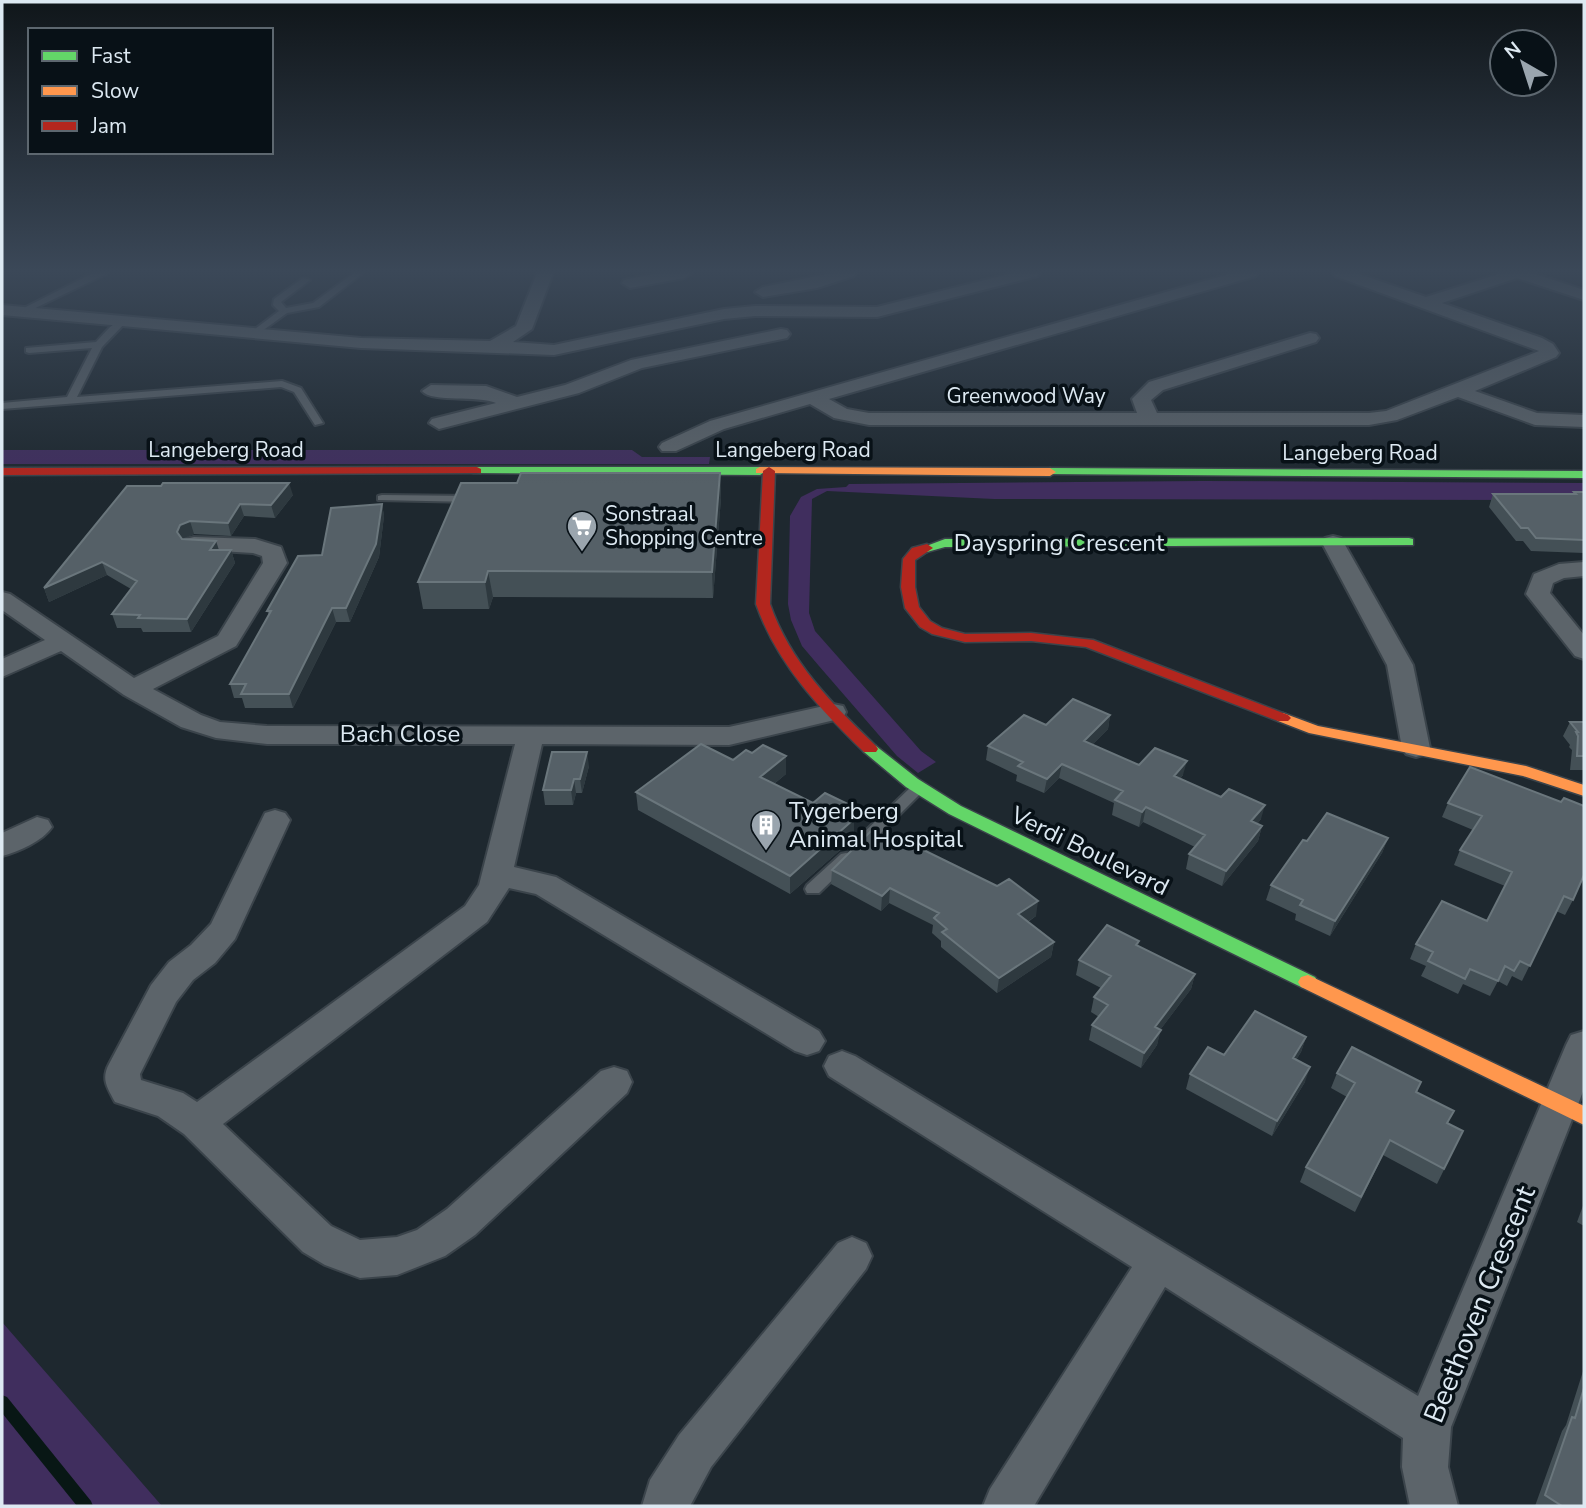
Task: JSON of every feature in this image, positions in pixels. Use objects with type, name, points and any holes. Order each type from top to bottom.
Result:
[{"type":"street","points":[[373,343],[493,346],[530,350],[589,343]]},
{"type":"street","points":[[493,346],[498,343]]},
{"type":"street","points":[[605,343],[637,364]]},
{"type":"street","points":[[439,423],[594,383],[637,364],[736,343]]},
{"type":"street","name":"Greenwood Way","points":[[813,398],[1004,343]]},
{"type":"street","points":[[1149,418],[1141,399],[1156,386],[1293,343]]},
{"type":"street","name":"Greenwood Way","points":[[813,398],[842,414],[869,419],[1369,419],[1390,416],[1550,353],[1539,343]]},
{"type":"street","points":[[431,391],[472,390],[500,395],[515,403]]},
{"type":"street","points":[[1458,391],[1535,419],[1584,421]]},
{"type":"street","points":[[669,447],[717,425],[813,398]]},
{"type":"street","name":"Langeberg Road","points":[[2,471],[1584,475]]},
{"type":"street","name":"Verdi Boulevard","points":[[769,471],[763,604],[767,624],[788,657],[833,712],[866,748],[917,789],[1572,1111]]},
{"type":"street","name":"Dayspring Crescent","points":[[1409,542],[945,543],[917,551],[909,559],[910,600],[914,612],[944,634],[968,639],[1055,638],[1088,643],[1314,730],[1526,771],[1584,791]]},
{"type":"street","points":[[1333,543],[1400,664],[1416,748]]},
{"type":"street","points":[[133,689],[227,641],[275,563],[272,552],[262,547],[194,544]]},
{"type":"street","points":[[1584,569],[1550,574],[1542,579],[1538,594],[1584,651]]},
{"type":"street","name":"Bach Close","points":[[2,599],[133,689],[201,726],[233,732],[729,736],[833,712]]},
{"type":"street","points":[[2,669],[62,640]]},
{"type":"street","points":[[197,1123],[455,932],[487,901],[498,874],[531,734]]},
{"type":"street","points":[[275,820],[224,932],[203,954],[181,971],[163,994],[122,1074],[122,1082],[128,1091],[170,1104],[197,1123],[317,1239],[339,1252],[360,1259],[381,1259],[431,1243],[461,1222],[614,1082]]},
{"type":"street","points":[[2,846],[37,827]]},
{"type":"street","points":[[498,874],[545,885],[807,1041]]},
{"type":"street","name":"Beethoven Crescent","points":[[1434,1506],[1426,1479],[1423,1451],[1428,1427],[1572,1111],[1584,1045]]},
{"type":"street","points":[[842,1066],[1428,1427]]},
{"type":"street","points":[[666,1506],[667,1497],[695,1451],[852,1256]]},
{"type":"street","points":[[1007,1506],[1158,1261]]},
{"type":"lane","points":[[29,350],[98,345]]},
{"type":"lane","points":[[71,400],[98,345]]},
{"type":"lane","points":[[2,406],[282,384],[298,390],[318,423]]},
{"type":"lane","points":[[382,498],[474,499]]},
{"type":"lane","points":[[813,889],[917,789]]},
{"type":"shaded area","points":[[2,450],[632,450],[642,457],[710,457],[709,464],[2,464]]},
{"type":"shaded area","points":[[1202,481],[1584,483],[1584,500],[994,499],[827,491],[812,499],[809,613],[815,631],[921,751],[936,762],[918,773],[897,756],[802,646],[791,620],[788,604],[790,516],[801,497],[817,489],[846,487],[849,484]]},
{"type":"shaded area","points":[[2,1322],[162,1506],[2,1506]]},
{"type":"building","name":"Sonstraal Shopping Centre","points":[[521,473],[720,473],[712,572],[488,571],[485,582],[418,582],[461,483],[517,483]]},
{"type":"building","points":[[163,483],[289,483],[271,505],[240,504],[228,523],[190,521],[180,525],[177,532],[182,539],[216,541],[210,550],[231,550],[187,619],[138,618],[140,615],[112,614],[137,581],[102,562],[44,588],[127,486],[161,486]]},
{"type":"building","points":[[1574,492],[1584,492],[1584,540],[1536,538],[1528,528],[1521,528],[1493,494],[1576,494]]},
{"type":"building","points":[[382,504],[376,544],[346,608],[332,608],[289,694],[241,694],[246,684],[230,684],[298,556],[322,555],[331,508]]},
{"type":"building","points":[[1073,699],[1110,715],[1084,741],[1139,765],[1155,748],[1187,761],[1174,776],[1221,797],[1229,789],[1265,805],[1251,821],[1262,826],[1226,871],[1189,854],[1205,835],[1146,807],[1142,812],[1115,800],[1123,791],[1062,764],[1047,779],[1018,766],[1023,762],[988,746],[1024,715],[1046,725]]},
{"type":"building","points":[[1570,722],[1584,722],[1584,756],[1577,756],[1578,732]]},
{"type":"building","points":[[701,744],[733,760],[746,750],[752,753],[763,745],[786,756],[760,777],[813,803],[825,793],[852,806],[843,814],[854,819],[790,876],[636,792]]},
{"type":"building","points":[[552,752],[587,752],[580,779],[574,779],[571,790],[543,790]]},
{"type":"building","points":[[1470,767],[1561,802],[1564,798],[1584,806],[1584,875],[1573,900],[1564,896],[1530,966],[1520,961],[1514,971],[1505,966],[1498,981],[1470,969],[1465,979],[1428,961],[1433,952],[1416,944],[1442,901],[1487,921],[1512,872],[1460,850],[1482,816],[1448,803]]},
{"type":"building","points":[[1327,813],[1388,838],[1335,921],[1300,905],[1303,900],[1271,885],[1303,840],[1307,841]]},
{"type":"building","points":[[871,831],[886,839],[891,834],[997,886],[1009,879],[1038,901],[1018,914],[1054,942],[999,978],[942,932],[947,929],[934,918],[939,913],[890,888],[882,896],[832,870]]},
{"type":"building","points":[[1107,925],[1139,941],[1136,945],[1195,974],[1155,1027],[1161,1030],[1144,1053],[1092,1025],[1108,1005],[1094,997],[1111,976],[1079,960]]},
{"type":"building","points":[[1255,1011],[1306,1037],[1293,1058],[1310,1067],[1277,1121],[1190,1074],[1208,1047],[1224,1055]]},
{"type":"building","points":[[1352,1047],[1421,1082],[1416,1092],[1454,1111],[1447,1123],[1463,1131],[1444,1169],[1390,1140],[1361,1197],[1306,1167],[1355,1083],[1337,1073]]},
{"type":"building","points":[[1584,1388],[1584,1506],[1562,1506],[1545,1495]]},
{"type":"waterway","points":[[2,1402],[86,1506]]},
{"type":"traffic: fast","points":[[477,471],[760,471]]},
{"type":"traffic: fast","points":[[1050,472],[1584,475]]},
{"type":"traffic: fast","points":[[927,548],[945,543],[1409,542]]},
{"type":"traffic: fast","points":[[870,749],[912,783],[955,810],[1308,982]]},
{"type":"traffic: slow","points":[[760,471],[1050,472]]},
{"type":"traffic: slow","points":[[1283,718],[1314,730],[1526,771],[1584,791]]},
{"type":"traffic: slow","points":[[1308,982],[1584,1116]]},
{"type":"traffic: jam","points":[[2,472],[477,471]]},
{"type":"traffic: jam","points":[[769,471],[763,604],[770,624],[792,664],[822,701],[870,749]]},
{"type":"traffic: jam","points":[[927,548],[917,551],[909,559],[908,587],[912,608],[925,624],[937,631],[965,638],[1031,637],[1088,643],[1283,718]]},
{"type":"place","name":"Sonstraal Shopping Centre","points":[[582,553]]},
{"type":"place","name":"Tygerberg Animal Hospital","points":[[766,852]]}]
